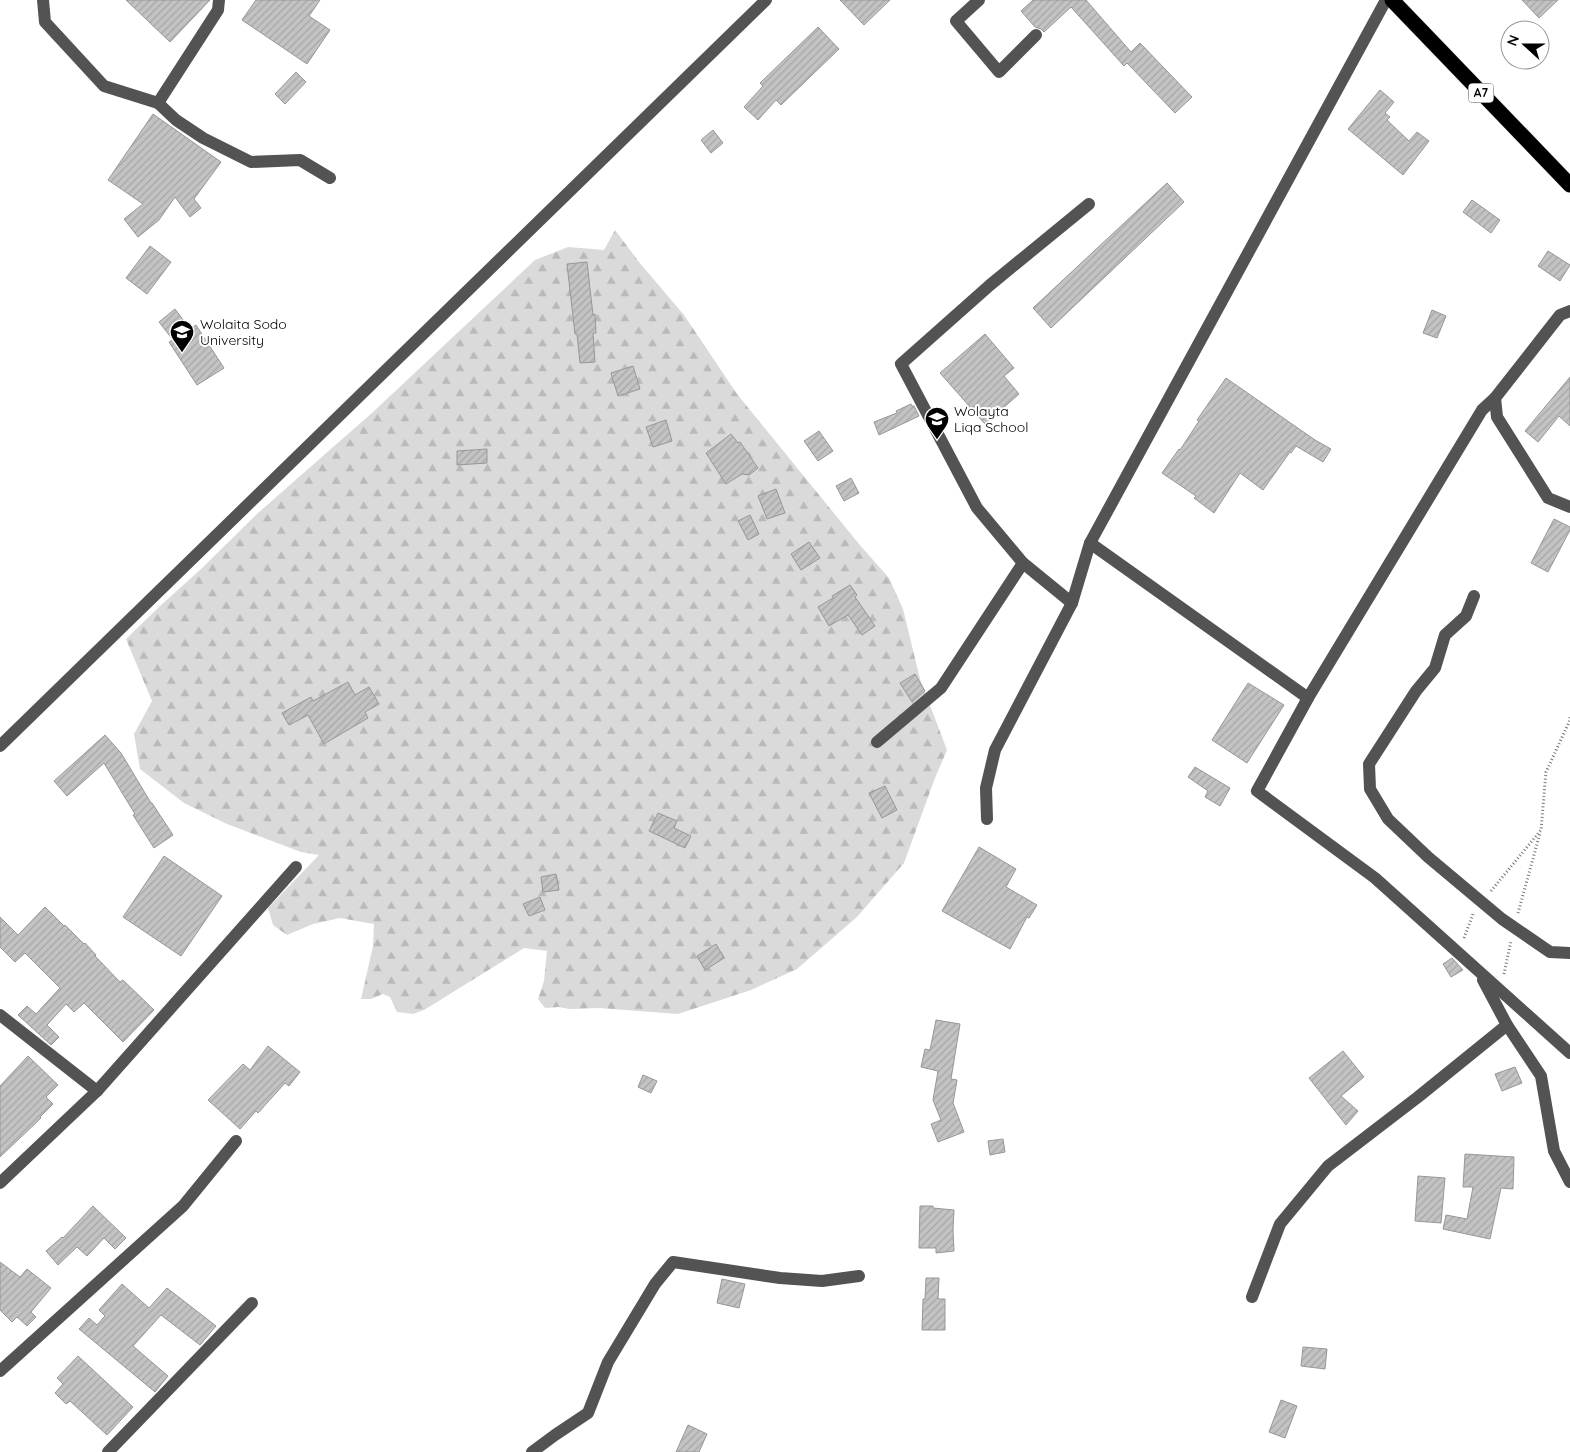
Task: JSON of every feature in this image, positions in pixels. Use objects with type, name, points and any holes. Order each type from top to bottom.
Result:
[{"type":"highway","name":"A7","points":[[1392,0],[1570,185]]},
{"type":"street","points":[[43,0],[45,22],[104,86],[158,103],[176,120],[203,138],[252,162],[300,160],[330,178]]},
{"type":"street","points":[[158,103],[218,10],[219,0]]},
{"type":"street","points":[[0,746],[766,0]]},
{"type":"street","points":[[979,0],[956,21],[999,72],[1036,35]]},
{"type":"street","points":[[987,819],[986,788],[995,750],[1072,603],[1090,543],[1386,0]]},
{"type":"street","points":[[1072,603],[1023,564],[977,508],[901,364],[990,285],[1089,204]]},
{"type":"street","points":[[1570,311],[1560,315],[1496,398],[1482,410],[1308,698],[1257,791],[1375,878],[1570,1053]]},
{"type":"street","points":[[1496,398],[1496,417],[1548,498],[1570,507]]},
{"type":"street","points":[[1090,543],[1308,698]]},
{"type":"street","points":[[877,742],[940,688],[1023,564]]},
{"type":"street","points":[[1474,596],[1466,616],[1445,635],[1435,668],[1416,690],[1369,764],[1370,789],[1388,819],[1428,857],[1482,902],[1550,952],[1570,953]]},
{"type":"street","points":[[0,1183],[97,1091],[296,868]]},
{"type":"street","points":[[1479,971],[1507,1025],[1541,1076],[1554,1151],[1570,1182]]},
{"type":"street","points":[[0,1015],[97,1091]]},
{"type":"street","points":[[1252,1297],[1280,1224],[1328,1166],[1507,1025]]},
{"type":"street","points":[[0,1371],[183,1206],[236,1141]]},
{"type":"street","points":[[532,1452],[555,1434],[588,1414],[608,1362],[655,1284],[673,1262],[780,1278],[822,1281],[859,1276]]},
{"type":"street","points":[[108,1452],[252,1303]]},
{"type":"path","points":[[1501,991],[1506,959],[1541,830],[1546,772],[1570,720],[1570,716]]},
{"type":"path","points":[[1459,953],[1473,914],[1541,830]]},
{"type":"green space","points":[[615,230],[639,262],[684,315],[737,394],[889,578],[903,609],[920,679],[947,750],[904,863],[857,917],[797,969],[751,990],[678,1014],[599,1008],[545,1008],[538,999],[544,981],[547,951],[524,948],[424,1010],[413,1014],[397,1012],[390,997],[383,994],[371,999],[361,999],[373,946],[374,924],[340,918],[313,924],[287,935],[273,925],[268,908],[319,855],[301,852],[227,824],[184,803],[140,769],[134,734],[152,701],[126,639],[258,513],[373,412],[535,260],[568,247],[604,250]]},
{"type":"building","points":[[126,0],[210,0],[170,42]]},
{"type":"building","points":[[256,0],[320,0],[309,16],[330,30],[307,64],[242,20]]},
{"type":"building","points":[[840,0],[890,0],[864,25]]},
{"type":"building","points":[[1033,0],[1086,0],[1131,52],[1140,43],[1192,97],[1175,113],[1127,63],[1124,66],[1071,7],[1044,32],[1035,27],[1021,11]]},
{"type":"building","points":[[1522,0],[1558,0],[1539,18]]},
{"type":"building","points":[[818,27],[839,49],[781,105],[776,100],[758,120],[744,107],[763,86],[760,83]]},
{"type":"building","points":[[296,72],[306,82],[285,104],[275,94]]},
{"type":"building","points":[[1380,90],[1394,102],[1385,113],[1390,117],[1387,120],[1409,141],[1417,132],[1429,141],[1403,175],[1348,129]]},
{"type":"building","points":[[153,114],[221,162],[194,199],[201,208],[190,217],[175,197],[159,220],[138,237],[124,219],[143,204],[108,180]]},
{"type":"building","points":[[713,130],[723,143],[711,153],[701,140]]},
{"type":"building","points":[[1167,183],[1184,202],[1051,328],[1033,308]]},
{"type":"building","points":[[1472,200],[1500,220],[1491,233],[1463,212]]},
{"type":"building","points":[[150,246],[171,262],[147,294],[126,278]]},
{"type":"building","points":[[1548,251],[1570,265],[1560,281],[1538,266]]},
{"type":"building","points":[[587,262],[593,315],[595,314],[596,333],[593,333],[595,362],[580,363],[567,264]]},
{"type":"building","points":[[175,309],[190,329],[196,325],[224,368],[197,385],[169,342],[173,340],[159,322]]},
{"type":"building","points":[[1432,310],[1446,316],[1437,338],[1423,333]]},
{"type":"building","points":[[985,334],[1014,368],[1004,376],[1019,394],[985,424],[940,373]]},
{"type":"building","points":[[633,366],[640,389],[618,396],[611,373]]},
{"type":"building","points":[[1570,377],[1570,426],[1559,416],[1538,442],[1525,431]]},
{"type":"building","points":[[1226,378],[1315,440],[1331,449],[1323,462],[1296,446],[1263,490],[1240,473],[1214,513],[1194,498],[1196,496],[1162,473],[1180,450],[1199,421],[1197,420]]},
{"type":"building","points":[[911,404],[919,416],[879,435],[874,422],[897,413],[896,411]]},
{"type":"building","points":[[666,420],[672,441],[653,447],[646,427]]},
{"type":"building","points":[[819,431],[833,451],[818,461],[804,441]]},
{"type":"building","points":[[731,434],[738,443],[740,442],[758,468],[749,475],[742,474],[726,484],[706,453]]},
{"type":"building","points":[[487,449],[487,463],[457,465],[457,451]]},
{"type":"building","points":[[851,478],[859,493],[844,501],[836,486]]},
{"type":"building","points":[[776,489],[785,513],[767,519],[758,496]]},
{"type":"building","points":[[750,515],[759,534],[748,540],[738,521]]},
{"type":"building","points":[[1554,519],[1570,527],[1570,530],[1548,572],[1531,563]]},
{"type":"building","points":[[809,542],[820,558],[801,570],[791,554]]},
{"type":"building","points":[[850,585],[857,595],[855,597],[875,626],[862,635],[848,615],[829,626],[818,607]]},
{"type":"building","points":[[915,674],[925,691],[912,702],[900,683]]},
{"type":"building","points":[[348,682],[355,695],[369,687],[379,704],[365,712],[368,718],[324,744],[308,715],[289,725],[282,713],[311,697],[313,701]]},
{"type":"building","points":[[1248,683],[1284,705],[1247,763],[1212,740]]},
{"type":"building","points":[[105,735],[121,753],[173,835],[154,848],[104,763],[67,796],[54,781]]},
{"type":"building","points":[[1195,767],[1230,788],[1220,806],[1205,797],[1208,791],[1188,777]]},
{"type":"building","points":[[885,786],[897,810],[882,818],[869,793]]},
{"type":"building","points":[[658,813],[677,821],[674,828],[691,836],[685,848],[649,831]]},
{"type":"building","points":[[979,847],[1016,869],[1006,887],[1037,905],[1029,918],[1027,917],[1010,949],[942,911]]},
{"type":"building","points":[[164,856],[222,896],[181,956],[123,917]]},
{"type":"building","points":[[556,874],[559,890],[543,892],[541,877]]},
{"type":"building","points":[[540,897],[545,910],[529,916],[523,904]]},
{"type":"building","points":[[45,907],[85,943],[120,982],[123,980],[154,1010],[123,1042],[84,1003],[74,1012],[66,1004],[47,1025],[59,1037],[51,1045],[18,1015],[27,1006],[36,1014],[60,988],[25,953],[15,962],[0,947],[0,917],[18,935]]},
{"type":"building","points":[[716,944],[724,958],[705,970],[697,956]]},
{"type":"building","points":[[1452,958],[1463,970],[1451,977],[1443,964]]},
{"type":"building","points":[[936,1020],[960,1024],[951,1079],[957,1080],[953,1103],[964,1132],[938,1142],[931,1124],[941,1120],[933,1100],[938,1071],[921,1067],[925,1049],[930,1050]]},
{"type":"building","points":[[268,1046],[300,1072],[289,1086],[285,1083],[258,1113],[256,1111],[240,1129],[208,1100],[243,1064],[250,1070]]},
{"type":"building","points":[[1343,1051],[1364,1077],[1341,1096],[1358,1111],[1346,1125],[1309,1078]]},
{"type":"building","points":[[28,1056],[58,1085],[46,1097],[53,1104],[0,1157],[0,1086]]},
{"type":"building","points":[[1515,1067],[1522,1083],[1502,1091],[1495,1074]]},
{"type":"building","points":[[643,1075],[657,1081],[651,1093],[638,1087]]},
{"type":"building","points":[[1003,1139],[1005,1152],[990,1155],[988,1141]]},
{"type":"building","points":[[1465,1154],[1514,1157],[1513,1189],[1501,1188],[1490,1239],[1443,1229],[1446,1215],[1467,1219],[1473,1187],[1463,1187]]},
{"type":"building","points":[[1418,1176],[1445,1178],[1441,1223],[1415,1221]]},
{"type":"building","points":[[93,1206],[126,1238],[115,1249],[104,1238],[87,1256],[77,1247],[58,1265],[46,1251],[63,1238]]},
{"type":"building","points":[[920,1206],[933,1206],[933,1208],[954,1210],[954,1251],[936,1253],[936,1248],[919,1248]]},
{"type":"building","points":[[0,1262],[20,1277],[27,1269],[51,1288],[31,1312],[36,1317],[27,1326],[17,1317],[12,1322],[0,1310]]},
{"type":"building","points":[[926,1278],[939,1278],[938,1299],[945,1299],[945,1330],[922,1330]]},
{"type":"building","points":[[722,1279],[745,1284],[739,1308],[717,1303]]},
{"type":"building","points":[[122,1284],[149,1308],[167,1288],[216,1326],[200,1345],[161,1315],[133,1346],[168,1376],[155,1392],[79,1329],[89,1318],[97,1325],[105,1316],[99,1310]]},
{"type":"building","points":[[1303,1347],[1327,1349],[1325,1369],[1301,1366]]},
{"type":"building","points":[[78,1356],[133,1407],[107,1435],[70,1401],[66,1404],[55,1393],[63,1384],[57,1378]]},
{"type":"building","points":[[1281,1400],[1297,1406],[1285,1438],[1269,1432]]},
{"type":"building","points":[[688,1425],[707,1434],[699,1452],[676,1452]]},
{"type":"place","name":"Wolaita Sodo University","points":[[182,353]]},
{"type":"place","name":"Wolayta Liqa School","points":[[937,440]]}]
